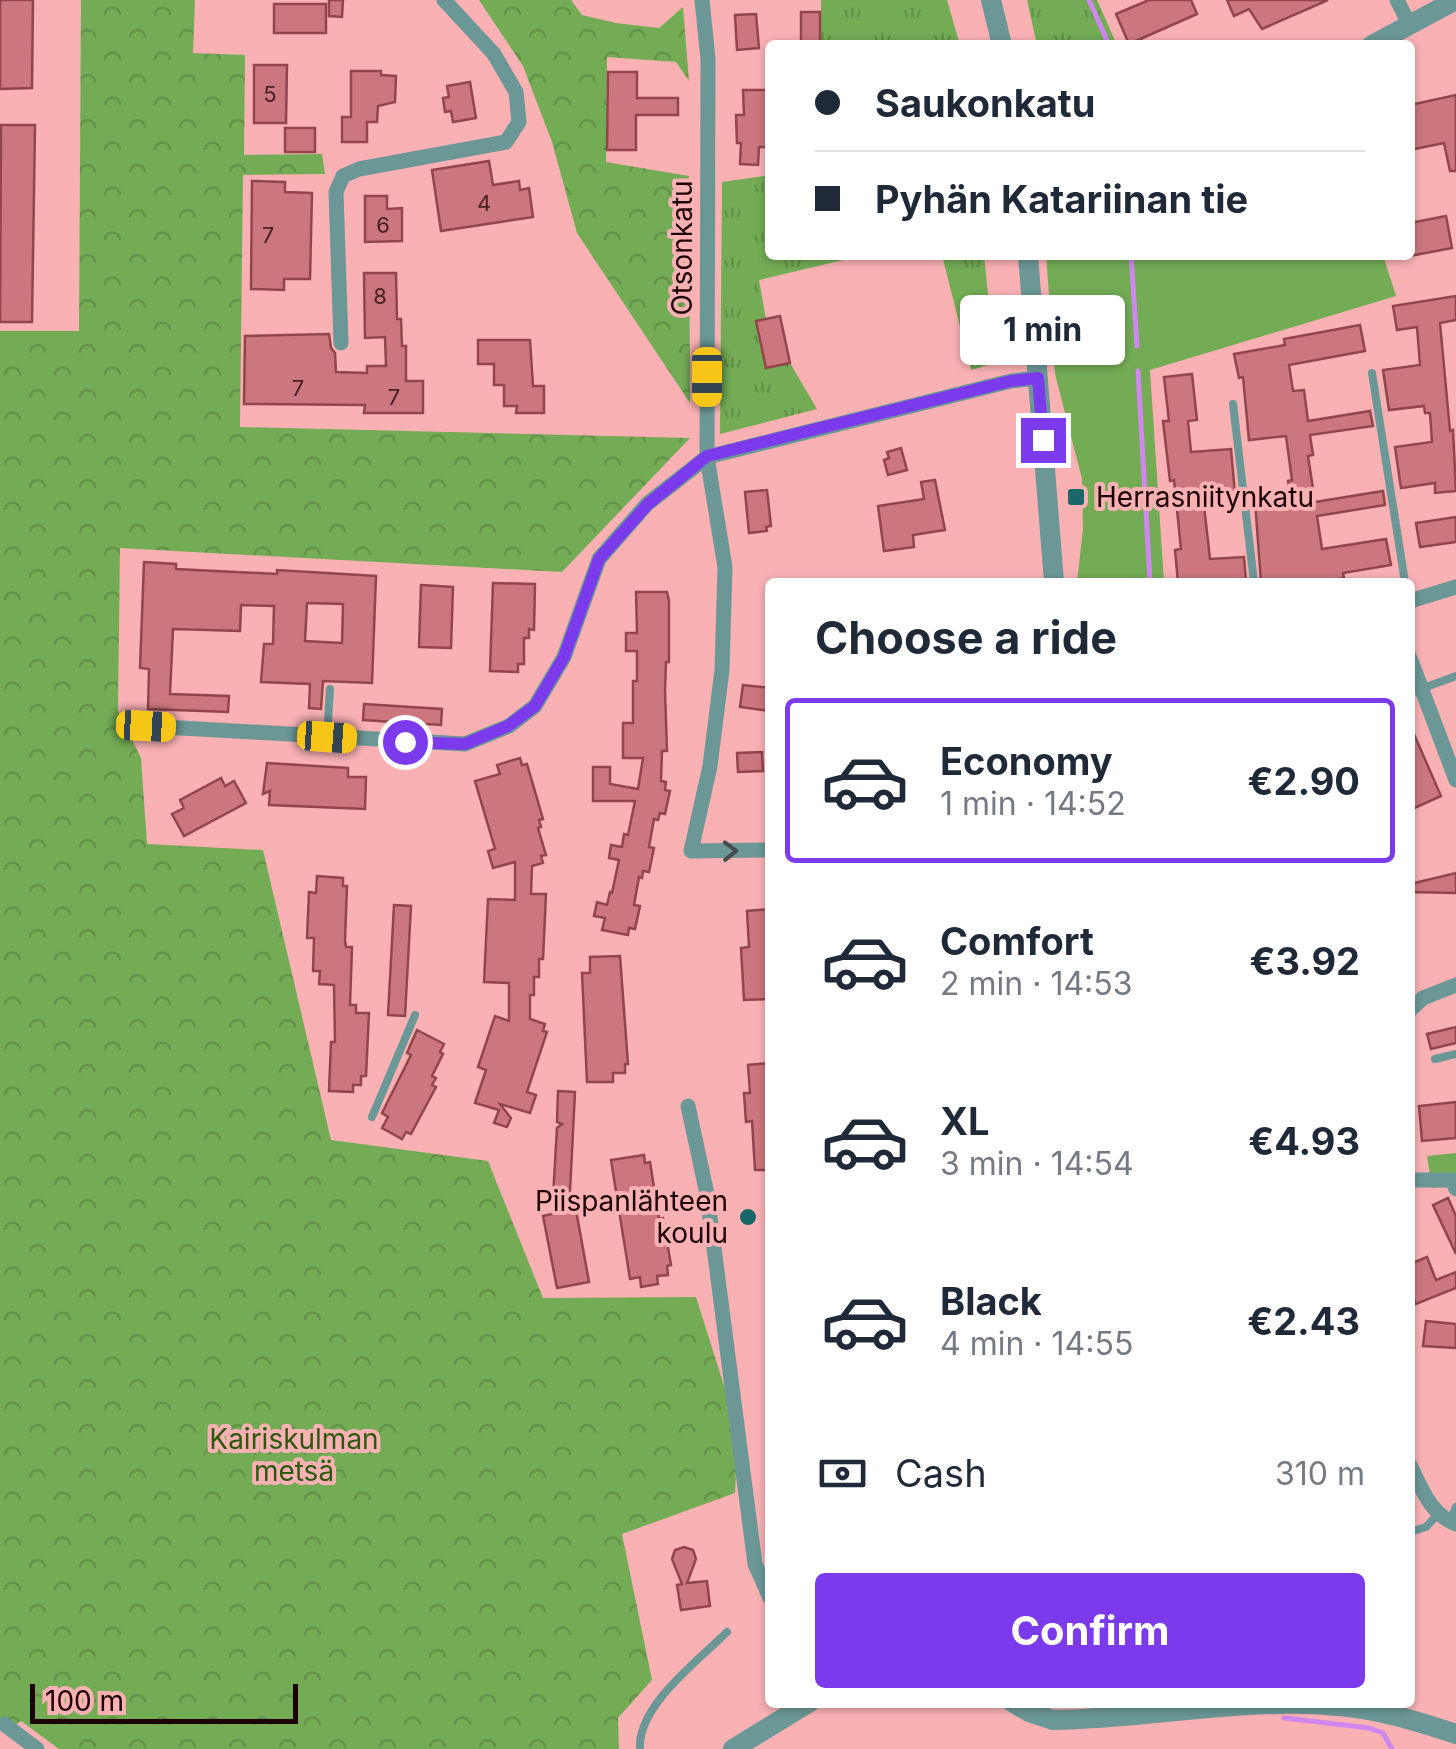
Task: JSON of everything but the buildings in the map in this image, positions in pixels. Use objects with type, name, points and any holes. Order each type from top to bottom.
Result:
[{"type":"street","points":[[341,343],[336,192],[344,176],[359,169],[506,142],[519,122],[516,92],[494,54],[444,0]]},
{"type":"street","name":"Otsonkatu","points":[[702,0],[708,58],[707,456],[726,567],[710,766],[691,852],[765,850]]},
{"type":"street","points":[[991,0],[1001,40]]},
{"type":"street","points":[[1397,0],[1410,26]]},
{"type":"street","points":[[1382,40],[1456,0]]},
{"type":"street","points":[[1028,260],[1054,578]]},
{"type":"street","points":[[146,726],[465,744],[508,726],[535,706],[564,657],[599,559],[648,504],[707,456],[1011,381],[1038,378]]},
{"type":"street","points":[[1415,599],[1456,587]]},
{"type":"street","points":[[1416,690],[1456,780]]},
{"type":"street","points":[[1415,1005],[1423,998],[1456,985]]},
{"type":"street","points":[[688,1106],[707,1194],[756,1564],[765,1586]]},
{"type":"street","points":[[1415,1180],[1455,1183]]},
{"type":"street","points":[[1415,1472],[1450,1517]]},
{"type":"street","points":[[733,1749],[800,1708]]},
{"type":"street","points":[[1026,1708],[1054,1720],[1171,1708]]},
{"type":"street","points":[[1350,1708],[1410,1719],[1456,1734]]},
{"type":"street","points":[[2,1725],[37,1749]]},
{"type":"lane","points":[[1372,373],[1404,578]]},
{"type":"lane","points":[[1232,404],[1254,578]]},
{"type":"lane","points":[[1416,690],[1456,676]]},
{"type":"lane","points":[[327,737],[330,689]]},
{"type":"lane","points":[[372,1118],[415,1015]]},
{"type":"lane","points":[[1435,1058],[1456,1054]]},
{"type":"lane","points":[[1415,1530],[1450,1517]]},
{"type":"lane","points":[[640,1749],[639,1738],[647,1713],[727,1632]]},
{"type":"green space","name":"Kairiskulman metsä","points":[[81,0],[195,0],[193,53],[245,55],[244,155],[322,154],[325,174],[243,175],[240,427],[690,438],[562,572],[120,548],[118,711],[141,758],[147,844],[263,850],[331,1140],[488,1161],[543,1298],[696,1297],[738,1430],[735,1493],[622,1534],[652,1680],[618,1718],[619,1749],[59,1749],[21,1721],[9,1730],[0,1723],[0,331],[79,331]]},
{"type":"green space","points":[[479,0],[571,0],[582,15],[659,28],[683,7],[689,81],[676,62],[607,57],[606,162],[689,176],[690,403],[577,233],[552,142],[523,66]]},
{"type":"green space","points":[[821,0],[947,0],[959,40],[821,40]]},
{"type":"green space","points":[[1027,0],[1097,0],[1115,40],[1036,40]]},
{"type":"green space","points":[[765,176],[765,260],[844,260],[759,280],[766,319],[756,322],[766,368],[790,363],[817,409],[720,434],[722,182]]},
{"type":"green space","points":[[943,260],[985,260],[995,363],[971,370]]},
{"type":"green space","points":[[1046,260],[1385,260],[1396,296],[1150,370],[1164,578],[1077,578],[1083,529],[1082,479],[1055,374]]},
{"type":"green space","points":[[1456,1153],[1456,1185],[1432,1188],[1427,1156]]},
{"type":"waterway","points":[[1089,0],[1107,40]]},
{"type":"waterway","points":[[1131,260],[1137,346]]},
{"type":"waterway","points":[[1138,371],[1150,578]]},
{"type":"waterway","points":[[1284,1718],[1369,1728],[1383,1733],[1392,1749]]},
{"type":"place","name":"Herrasniitynkatu","points":[[1076,497]]},
{"type":"place","name":"Piispanlähteen koulu","points":[[748,1217]]},
{"type":"route","points":[[405,742],[465,744],[508,726],[535,706],[564,657],[599,559],[648,504],[707,456],[1011,381],[1038,378],[1043,440]]}]
